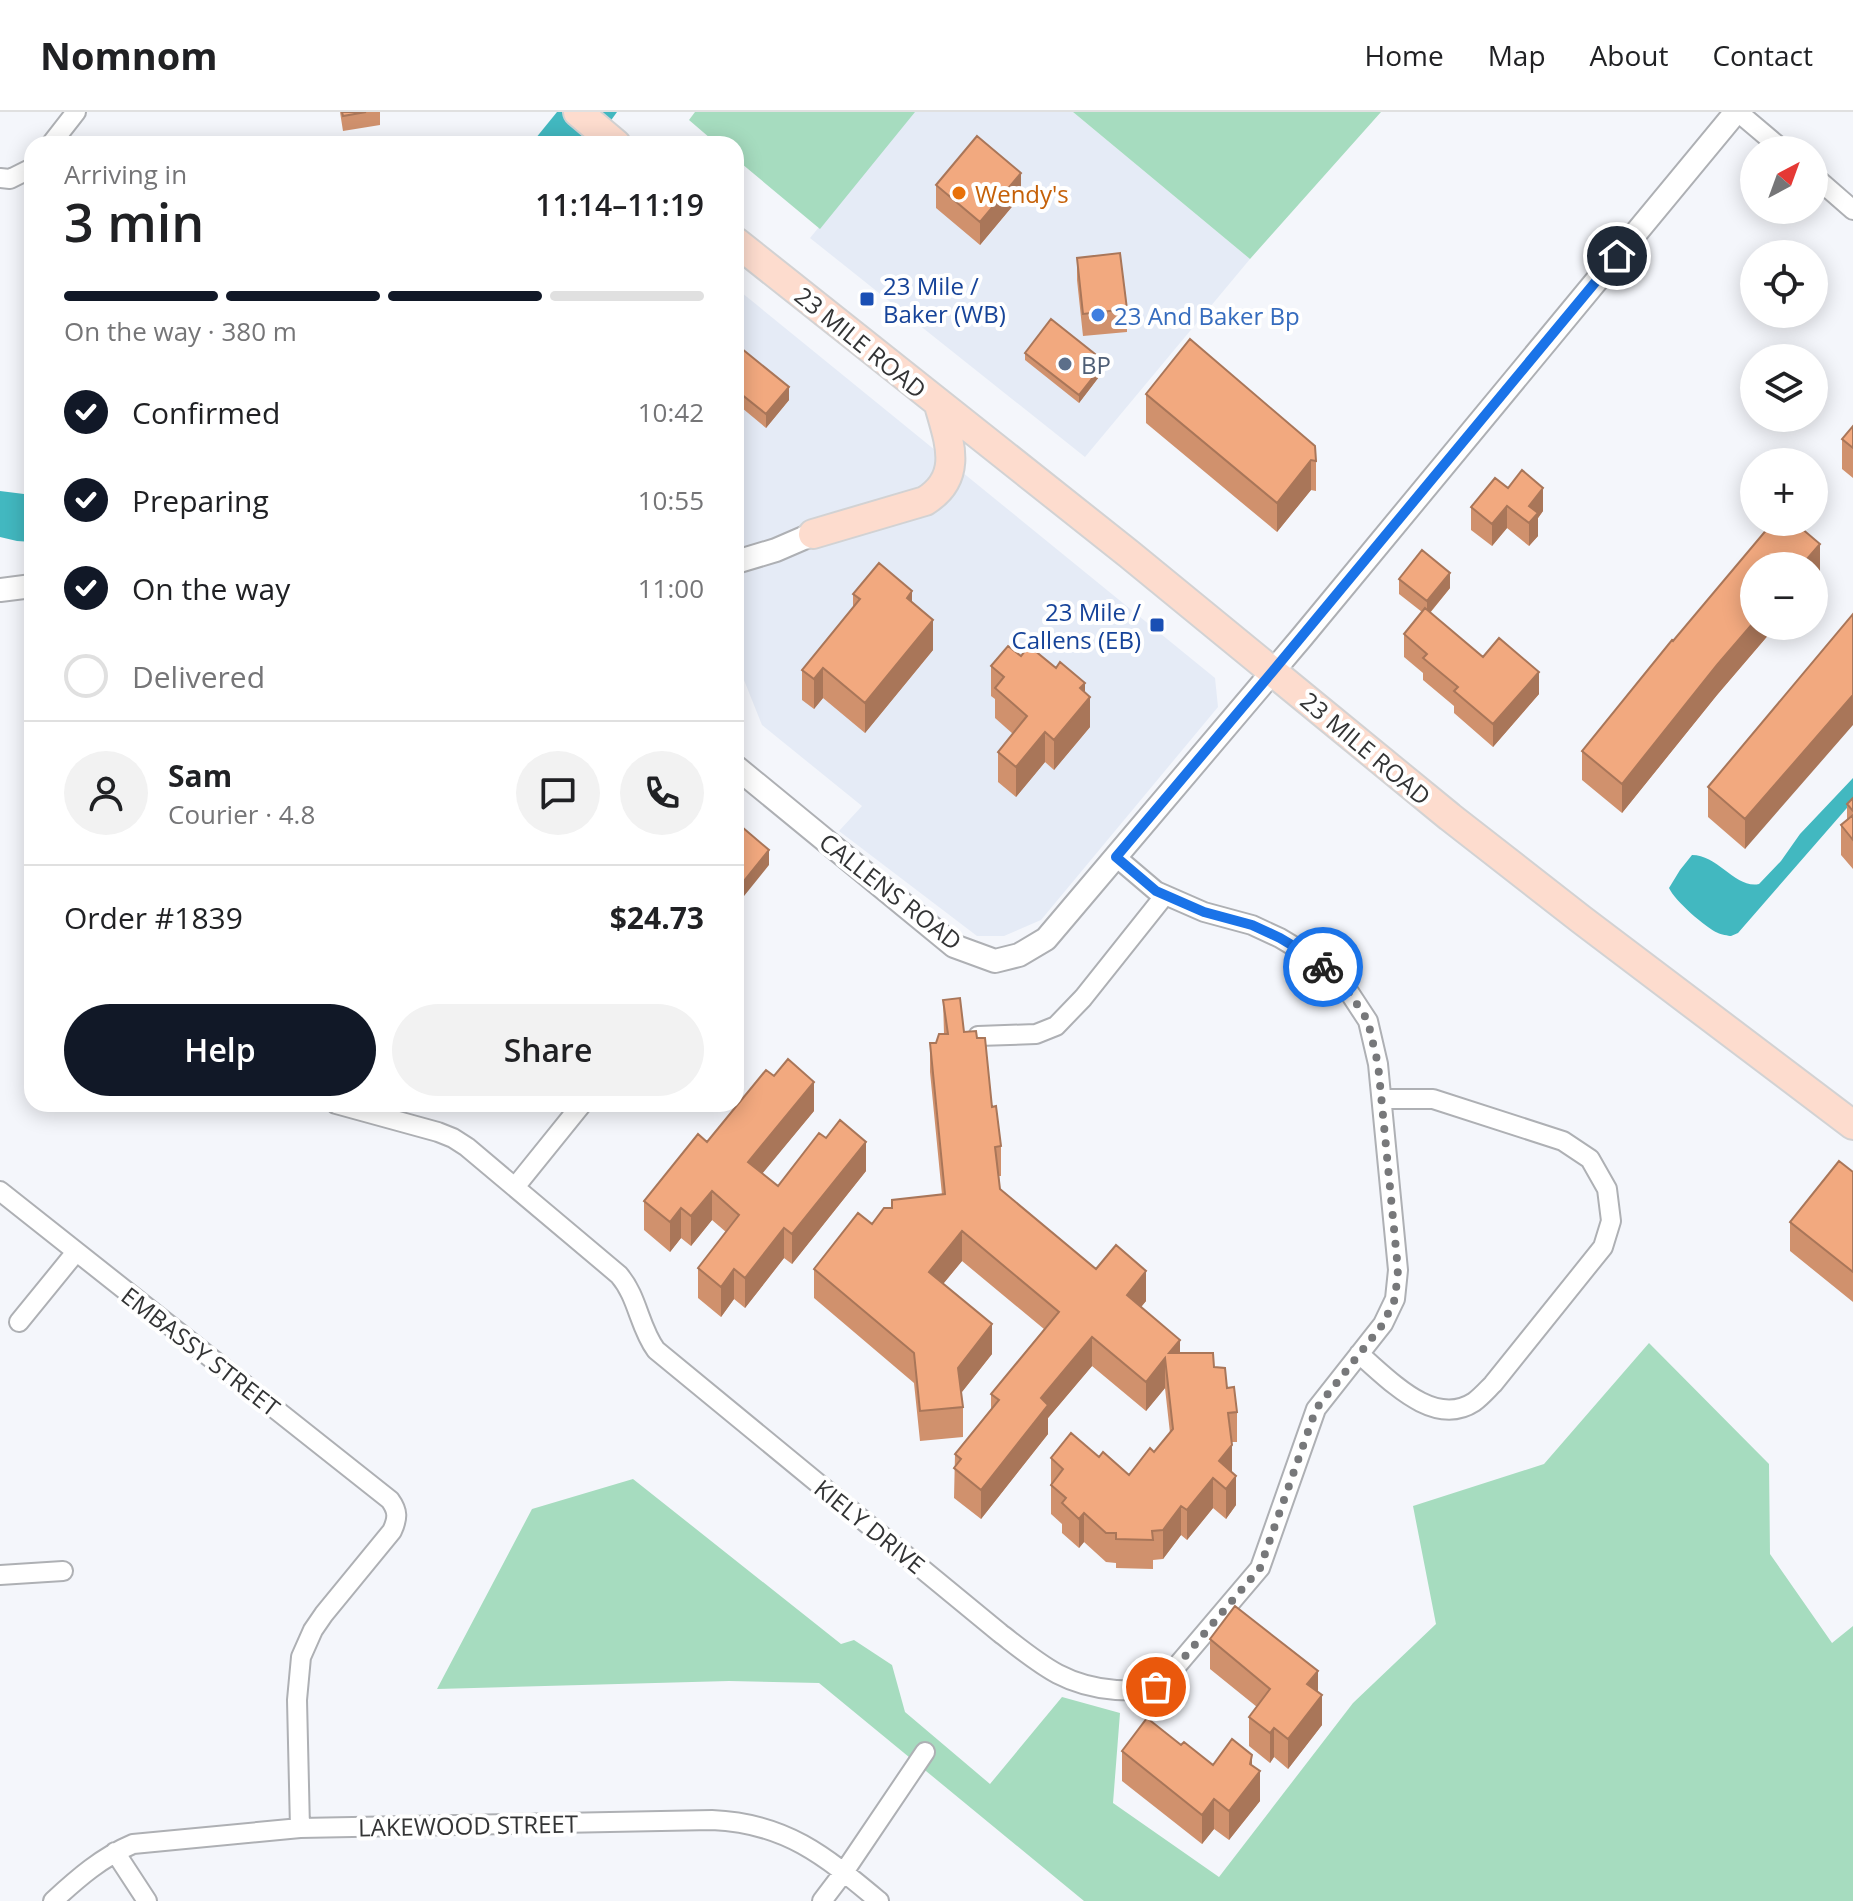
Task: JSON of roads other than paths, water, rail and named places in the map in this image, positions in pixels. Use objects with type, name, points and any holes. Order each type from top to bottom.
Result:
[{"type":"main road","points":[[578,112],[606,136]]},
{"type":"main road","name":"23 MILE ROAD","points":[[744,248],[1129,554],[1434,805],[1853,1125]]},
{"type":"main road","points":[[813,534],[933,497],[945,482],[951,460],[950,444],[939,405]]},
{"type":"street","points":[[57,136],[76,112]]},
{"type":"street","points":[[1737,112],[1766,136]]},
{"type":"street","name":"CALLENS ROAD","points":[[744,774],[954,946],[995,961],[1019,955],[1046,939],[1737,112]]},
{"type":"street","points":[[0,178],[10,179],[24,172]]},
{"type":"street","points":[[1828,188],[1853,210]]},
{"type":"street","points":[[744,560],[813,534]]},
{"type":"street","points":[[0,590],[24,587]]},
{"type":"street","points":[[1116,857],[1156,891],[1204,912],[1252,925],[1310,956],[1345,986],[1368,1021],[1378,1064],[1398,1270],[1395,1299],[1383,1324],[1359,1354],[1409,1396],[1429,1407],[1452,1409],[1473,1403],[1493,1384],[1603,1247],[1611,1221],[1607,1189],[1590,1159],[1563,1141],[1433,1099],[1382,1099]]},
{"type":"street","points":[[978,1036],[1036,1034],[1056,1026],[1083,998],[1165,895]]},
{"type":"street","name":"KIELY DRIVE","points":[[365,1112],[453,1138],[515,1187],[619,1275],[636,1301],[647,1338],[656,1350],[1000,1633],[1034,1660],[1074,1683],[1103,1689],[1138,1690],[1156,1687],[1164,1681],[1260,1568],[1316,1409],[1359,1354]]},
{"type":"street","points":[[515,1187],[576,1112]]},
{"type":"street","name":"EMBASSY STREET","points":[[0,1191],[390,1500],[397,1514],[392,1531],[313,1630],[301,1657],[297,1700],[300,1828]]},
{"type":"street","points":[[19,1322],[76,1252]]},
{"type":"street","points":[[0,1575],[63,1571]]},
{"type":"street","points":[[822,1901],[925,1752]]},
{"type":"street","name":"LAKEWOOD STREET","points":[[53,1901],[83,1874],[115,1852],[133,1844],[300,1828],[728,1821],[766,1829],[796,1840],[844,1872],[879,1901]]},
{"type":"street","points":[[115,1852],[147,1901]]},
{"type":"water","points":[[557,112],[617,112],[600,136],[538,136]]},
{"type":"water","points":[[0,491],[24,494],[24,541],[0,537]]},
{"type":"water","points":[[1853,778],[1853,801],[1738,933],[1730,936],[1712,930],[1672,893],[1669,888],[1692,855],[1710,860],[1742,882],[1759,884],[1781,861],[1800,834]]},
{"type":"place","name":"Wendy's","points":[[959,193]]},
{"type":"place","name":"23 Mile / Baker (WB)","points":[[867,299]]},
{"type":"place","name":"23 And Baker Bp","points":[[1098,315]]},
{"type":"place","name":"BP","points":[[1065,364]]},
{"type":"place","name":"23 Mile / Callens (EB)","points":[[1157,625]]}]
